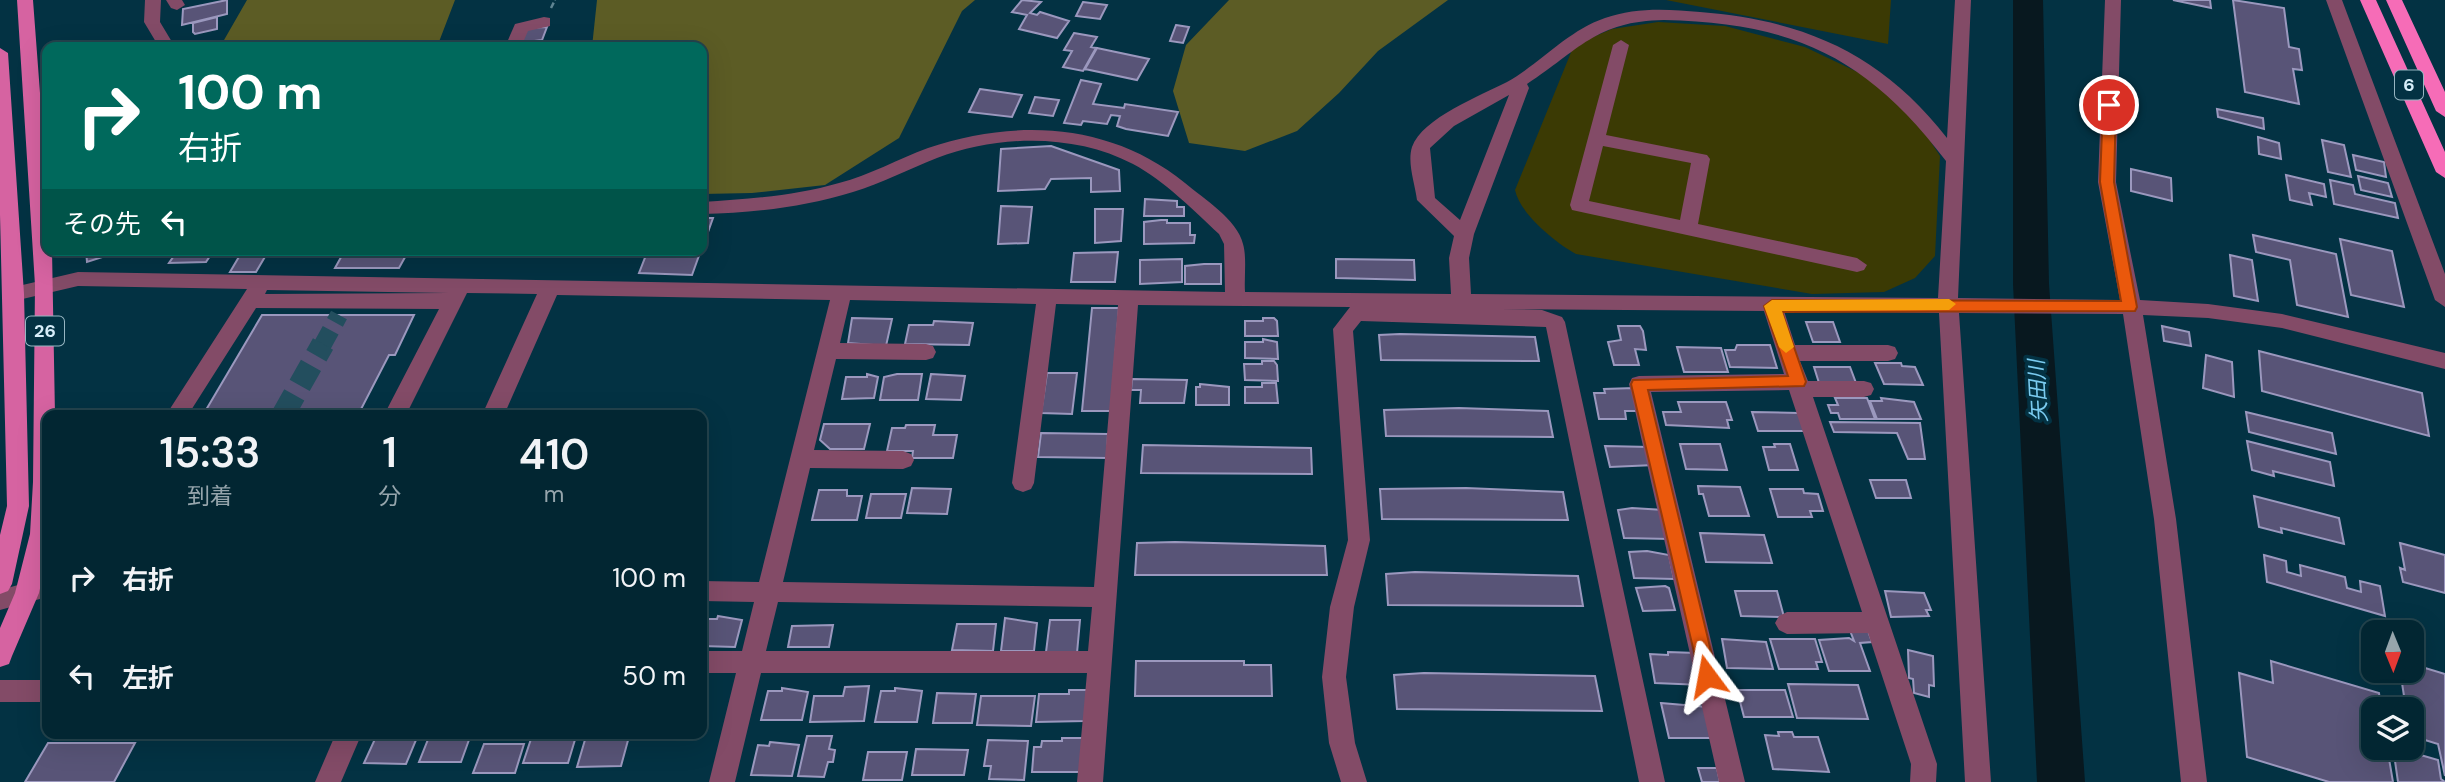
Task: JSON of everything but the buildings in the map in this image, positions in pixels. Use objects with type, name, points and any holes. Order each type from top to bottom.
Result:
[{"type":"highway","name":"6","points":[[2368,0],[2445,172]]},
{"type":"highway","name":"6","points":[[2394,0],[2445,111]]},
{"type":"main road","name":"26","points":[[25,0],[42,242]]},
{"type":"main road","name":"26","points":[[0,53],[1,119],[14,294],[18,506],[1,576]]},
{"type":"main road","name":"26","points":[[43,256],[43,410]]},
{"type":"main road","name":"26","points":[[0,656],[37,590],[42,472]]},
{"type":"street","points":[[153,0],[152,22],[164,42]]},
{"type":"street","points":[[1964,0],[1955,160],[1956,304],[1978,782]]},
{"type":"street","points":[[2113,0],[2107,182],[2120,307],[2140,349],[2165,519],[2194,782]]},
{"type":"street","points":[[2334,0],[2445,300]]},
{"type":"street","points":[[1464,234],[1426,200],[1421,146],[1440,127],[1518,83],[1612,21],[1686,15],[1749,22],[1831,47],[1881,76],[1922,116],[1955,160]]},
{"type":"street","points":[[515,42],[522,28],[544,22]]},
{"type":"street","points":[[1621,45],[1579,205],[1857,265]]},
{"type":"street","points":[[1461,299],[1460,258],[1464,234],[1520,88],[1518,83]]},
{"type":"street","points":[[707,208],[765,204],[815,196],[889,173],[949,148],[1006,138],[1059,134],[1142,161],[1227,230],[1234,244],[1235,298]]},
{"type":"street","points":[[1597,139],[1701,159],[1688,229]]},
{"type":"street","points":[[14,294],[78,279],[262,282],[457,294]]},
{"type":"street","points":[[180,410],[262,282]]},
{"type":"street","points":[[250,301],[549,290],[1129,298],[1461,299],[1772,306],[1956,304],[2120,307],[2208,311],[2282,321],[2445,361]]},
{"type":"street","points":[[495,410],[549,290]]},
{"type":"street","points":[[722,782],[842,293]]},
{"type":"street","points":[[398,410],[457,294]]},
{"type":"street","points":[[1023,483],[1047,296]]},
{"type":"street","points":[[1090,782],[1129,298]]},
{"type":"street","points":[[1772,306],[1924,764],[1923,782]]},
{"type":"street","points":[[1354,782],[1342,743],[1334,677],[1342,607],[1359,540],[1343,329],[1356,313],[1542,317],[1555,322],[1652,782]]},
{"type":"street","points":[[827,351],[926,352]]},
{"type":"street","points":[[1788,352],[1888,353]]},
{"type":"street","points":[[1732,782],[1639,384],[1864,389]]},
{"type":"street","points":[[802,459],[902,460]]},
{"type":"street","points":[[0,600],[37,590]]},
{"type":"street","points":[[707,591],[1104,597]]},
{"type":"street","points":[[1787,623],[1877,622]]},
{"type":"street","points":[[707,662],[1098,662]]},
{"type":"street","points":[[0,691],[42,691]]},
{"type":"street","points":[[328,782],[346,739]]},
{"type":"shaded area","points":[[247,0],[455,0],[439,42],[223,42]]},
{"type":"shaded area","points":[[597,0],[975,0],[962,11],[899,138],[825,185],[752,193],[707,194],[707,42],[593,42]]},
{"type":"shaded area","points":[[1229,0],[1448,0],[1378,51],[1339,93],[1297,131],[1245,151],[1189,143],[1173,91],[1186,45]]},
{"type":"shaded area","points":[[1666,0],[1891,0],[1888,44]]},
{"type":"shaded area","points":[[1658,22],[1725,26],[1805,47],[1870,78],[1912,113],[1940,156],[1935,256],[1915,278],[1884,292],[1812,294],[1576,254],[1540,227],[1524,208],[1515,190],[1574,45],[1612,29]]},
{"type":"waterway","name":"矢田川","points":[[2028,0],[2031,284],[2061,782]]},
{"type":"tunnel","points":[[322,346],[339,315]]},
{"type":"tunnel","points":[[286,410],[323,344]]},
{"type":"slow traffic","points":[[1786,347],[1772,306],[1949,304]]},
{"type":"route","points":[[1707,676],[1639,384],[1798,382],[1772,306],[1965,304],[2129,307],[2107,182],[2109,105]]}]
